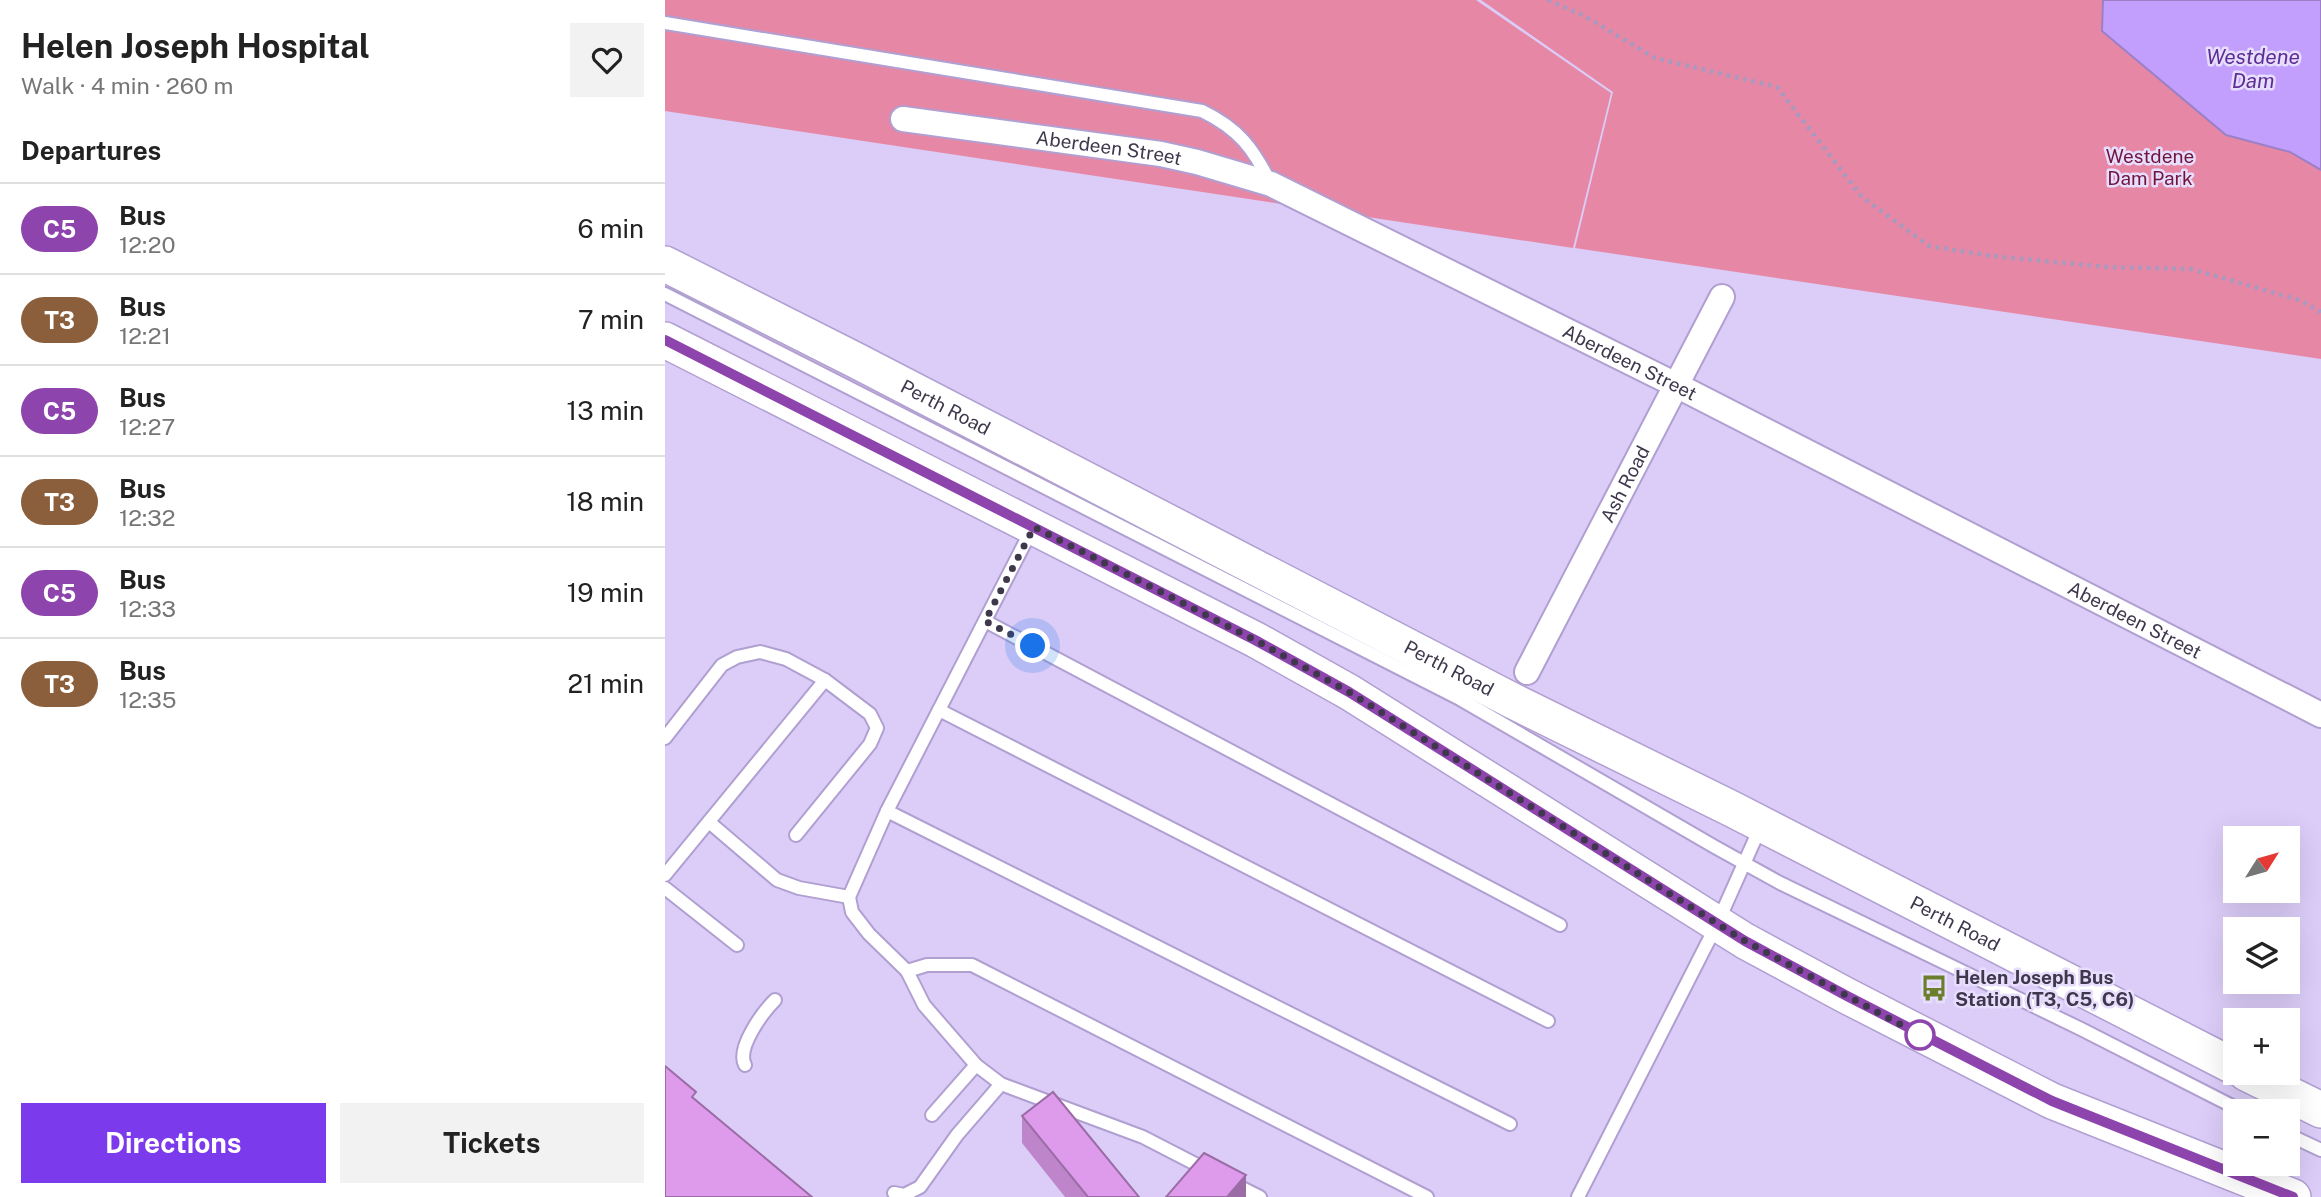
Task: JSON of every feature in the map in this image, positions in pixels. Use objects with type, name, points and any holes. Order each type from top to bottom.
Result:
[{"type":"main road","name":"Perth Road","points":[[665,264],[1513,701],[1762,824],[2223,1061]]},
{"type":"main road","points":[[665,340],[1255,640],[1349,692],[1717,924],[1847,996],[2052,1101],[2293,1197]]},
{"type":"main road","points":[[2270,1085],[2321,1110]]},
{"type":"street","name":"Aberdeen Street","points":[[903,119],[1161,154],[1271,184],[1676,385],[2321,715]]},
{"type":"street","name":"Ash Road","points":[[1527,672],[1722,297]]},
{"type":"lane","points":[[665,23],[1202,111],[1223,121],[1238,133],[1259,160],[1271,184]]},
{"type":"lane","points":[[665,294],[1460,699],[1780,883],[2081,1029],[2223,1101]]},
{"type":"lane","points":[[1034,527],[887,811],[849,897],[852,912],[907,971],[923,1005],[976,1065],[1001,1084],[1143,1137],[1260,1197]]},
{"type":"lane","points":[[985,621],[1560,925]]},
{"type":"lane","points":[[665,738],[722,664],[737,657],[760,652],[786,659],[825,680],[870,714],[877,727],[870,744],[796,835]]},
{"type":"lane","points":[[665,875],[825,680]]},
{"type":"lane","points":[[939,710],[1548,1021]]},
{"type":"lane","points":[[887,811],[1510,1124]]},
{"type":"lane","points":[[709,822],[778,880],[799,888],[849,897]]},
{"type":"lane","points":[[1578,1197],[1717,924],[1762,824]]},
{"type":"lane","points":[[665,888],[737,945]]},
{"type":"lane","points":[[907,971],[927,965],[972,965],[1427,1197]]},
{"type":"lane","points":[[745,1065],[741,1057],[746,1040],[775,1000]]},
{"type":"lane","points":[[932,1115],[976,1065]]},
{"type":"lane","points":[[894,1194],[904,1195],[920,1187],[957,1135],[1001,1084]]},
{"type":"lane","points":[[2300,1140],[2321,1150]]},
{"type":"path","points":[[1548,0],[1586,17],[1655,58],[1777,87],[1862,197],[1929,246],[1992,256],[2106,267],[2191,269],[2299,300],[2321,312]]},
{"type":"green space","points":[[665,0],[1476,0],[1611,93],[1573,248],[665,111]]},
{"type":"green space","name":"Westdene Dam Park","points":[[1481,0],[2321,0],[2321,359],[1575,248],[1613,92]]},
{"type":"water","name":"Westdene Dam","points":[[2103,0],[2321,0],[2321,170],[2290,152],[2226,135],[2102,31]]},
{"type":"building","points":[[665,1066],[696,1092],[692,1097],[812,1197],[665,1197]]},
{"type":"building","points":[[1053,1092],[1139,1197],[1088,1197],[1022,1116]]},
{"type":"building","points":[[1204,1153],[1246,1175],[1227,1197],[1166,1197]]},
{"type":"bus line","name":"C5","points":[[665,340],[1255,640],[1349,692],[1745,941],[1968,1060],[2052,1101],[2293,1197]]},
{"type":"place","name":"Helen Joseph Bus Station (T3, C5, C6)","points":[[1934,988]]},
{"type":"route","points":[[1033,646],[985,621],[1034,527],[1255,640],[1349,692],[1745,941],[1920,1035]]}]
